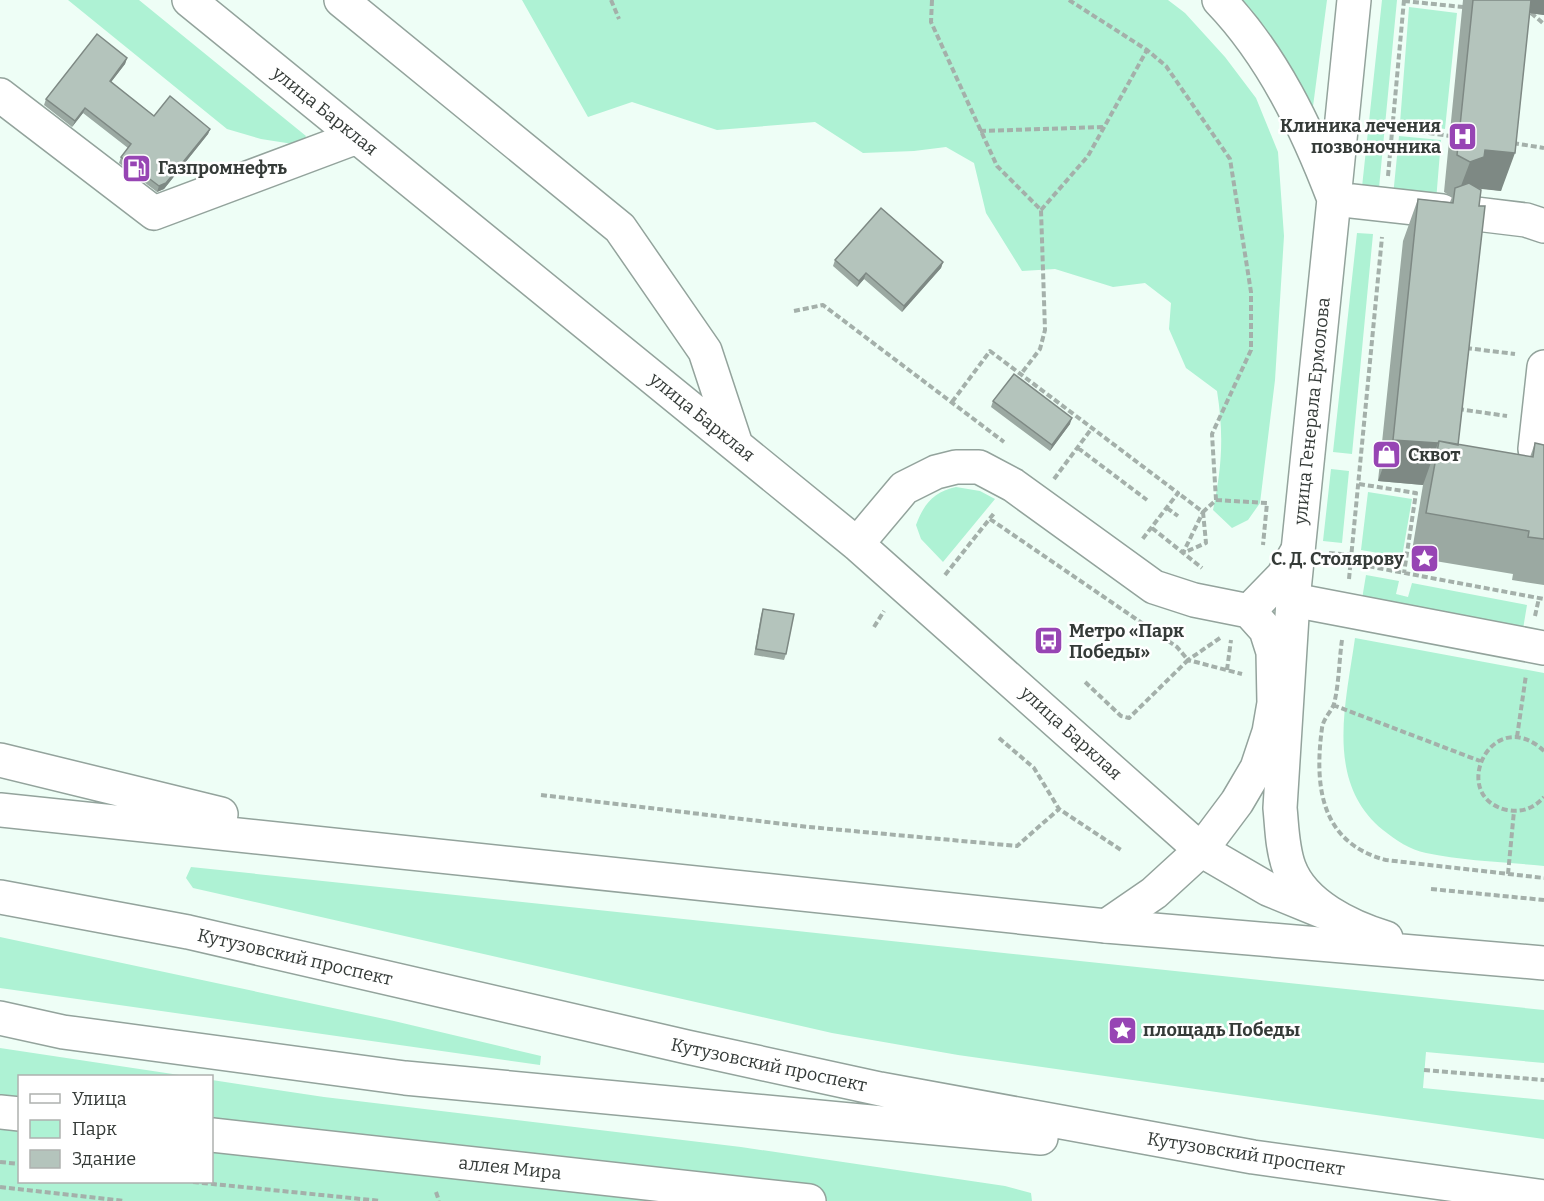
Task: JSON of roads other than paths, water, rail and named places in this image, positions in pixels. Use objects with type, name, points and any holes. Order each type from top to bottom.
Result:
[{"type":"main road","name":"улица Барклая","points":[[189,0],[857,544],[1201,850],[1268,889],[1338,919]]},
{"type":"main road","points":[[341,0],[620,228],[705,351],[736,445]]},
{"type":"main road","points":[[1219,0],[1262,52],[1321,165],[1334,199],[1526,220],[1544,226]]},
{"type":"main road","name":"улица Генерала Ермолова","points":[[1354,0],[1334,199],[1310,551],[1293,600],[1280,808],[1282,840],[1289,867],[1299,886],[1338,919],[1380,936],[1430,951]]},
{"type":"main road","points":[[0,94],[154,213],[357,137]]},
{"type":"main road","points":[[1533,361],[1541,436]]},
{"type":"main road","points":[[857,544],[904,489],[936,472],[956,467],[979,467],[1013,484],[1154,587],[1194,600],[1266,630],[1273,652],[1274,704],[1269,732],[1257,768],[1237,802],[1201,850],[1154,893],[1106,926]]},
{"type":"main road","points":[[1241,621],[1310,551]]},
{"type":"main road","points":[[1293,600],[1535,657]]},
{"type":"main road","points":[[0,760],[174,804],[411,853]]},
{"type":"main road","points":[[0,810],[1106,926],[1430,951],[1544,963]]},
{"type":"main road","name":"Кутузовский проспект","points":[[0,897],[188,933],[880,1089],[1253,1157],[1544,1197]]},
{"type":"main road","points":[[0,1018],[63,1032],[405,1078],[1253,1157]]},
{"type":"main road","points":[[0,1112],[18,1114]]},
{"type":"main road","name":"аллея Мира","points":[[213,1136],[809,1201]]},
{"type":"place","name":"Клиника лечения позвоночника","points":[[1462,136]]},
{"type":"place","name":"Газпромнефть","points":[[137,168]]},
{"type":"place","name":"Сквот","points":[[1387,455]]},
{"type":"place","name":"С. Д. Столярову","points":[[1425,559]]},
{"type":"place","name":"Метро «Парк Победы»","points":[[1048,641]]},
{"type":"place","name":"площадь Победы","points":[[1122,1030]]}]
